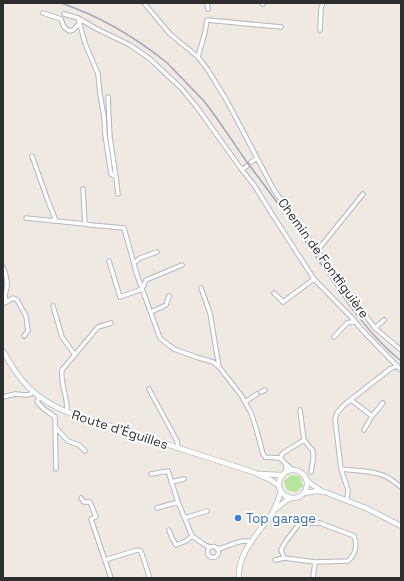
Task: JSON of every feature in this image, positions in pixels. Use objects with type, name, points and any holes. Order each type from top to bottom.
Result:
[{"type":"street","name":"Chemin de Fontfiguière","points":[[144,3],[170,34],[198,57],[208,70],[274,190],[317,251],[376,328],[400,349]]},
{"type":"street","points":[[207,3],[208,10]]},
{"type":"street","points":[[320,30],[321,8],[323,3]]},
{"type":"street","points":[[43,13],[61,19],[64,27],[69,31],[73,30],[80,23]]},
{"type":"street","points":[[64,14],[78,18],[97,29],[130,44],[150,59],[181,88],[254,185],[314,279],[401,370]]},
{"type":"street","points":[[78,18],[85,43],[98,74],[111,174],[116,177]]},
{"type":"street","points":[[198,57],[206,32],[207,20],[281,27]]},
{"type":"street","points":[[108,97],[110,138],[118,194]]},
{"type":"street","points":[[32,156],[56,221]]},
{"type":"street","points":[[251,162],[256,159]]},
{"type":"street","points":[[242,170],[247,166]]},
{"type":"street","points":[[83,189],[85,224]]},
{"type":"street","points":[[317,251],[363,194]]},
{"type":"street","points":[[26,218],[124,228],[142,289],[160,338],[174,348],[213,362],[219,367],[245,402],[251,413],[265,457],[280,458],[293,470]]},
{"type":"street","points":[[134,263],[140,258],[156,252]]},
{"type":"street","points":[[108,261],[120,297],[142,289],[146,280],[182,265]]},
{"type":"street","points":[[3,267],[7,278],[7,286],[4,294],[5,303],[13,298],[16,300],[26,316],[28,331],[24,336]]},
{"type":"street","points":[[274,293],[283,302],[314,279]]},
{"type":"street","points":[[201,288],[210,313],[219,367]]},
{"type":"street","points":[[151,312],[166,305],[169,296]]},
{"type":"street","points":[[53,306],[62,337],[75,355]]},
{"type":"street","points":[[376,328],[384,320]]},
{"type":"street","points":[[334,338],[347,323],[355,321]]},
{"type":"street","points":[[67,412],[68,404],[61,378],[62,370],[98,327],[111,323]]},
{"type":"street","points":[[400,349],[401,343]]},
{"type":"street","name":"Route d'Éguilles","points":[[3,351],[14,371],[23,382],[33,392],[48,403],[67,412],[260,474],[277,483],[279,486]]},
{"type":"street","points":[[347,500],[348,490],[342,470],[335,419],[337,413],[350,400],[390,369],[397,366]]},
{"type":"street","points":[[149,389],[177,441],[178,448]]},
{"type":"street","points":[[3,397],[15,394],[27,395],[33,392]]},
{"type":"street","points":[[245,402],[257,394]]},
{"type":"street","points":[[40,397],[37,401],[41,407],[55,417],[56,469]]},
{"type":"street","points":[[350,400],[372,416]]},
{"type":"street","points":[[364,430],[372,416],[383,403]]},
{"type":"street","points":[[300,410],[304,440],[313,451],[311,472]]},
{"type":"street","points":[[56,428],[68,440],[79,445],[86,451]]},
{"type":"street","points":[[280,458],[283,453],[304,440]]},
{"type":"street","points":[[286,464],[279,486],[281,491],[288,497],[292,498]]},
{"type":"street","points":[[284,473],[293,470],[300,471],[307,480],[325,492],[366,508],[401,526]]},
{"type":"street","points":[[342,470],[368,471],[386,476],[401,487]]},
{"type":"street","points":[[150,474],[168,471],[178,502],[192,536],[205,545],[215,547],[217,549],[224,548],[243,540],[252,542]]},
{"type":"street","name":"Route d'Éguilles","points":[[260,474],[284,473]]},
{"type":"street","points":[[171,482],[184,479]]},
{"type":"street","points":[[304,493],[307,487],[307,480]]},
{"type":"street","points":[[239,578],[241,561],[247,548],[277,504],[281,491]]},
{"type":"street","points":[[272,512],[287,500],[299,497],[304,493],[312,491],[325,492]]},
{"type":"street","points":[[81,498],[84,502],[90,502],[93,508],[96,517],[91,519],[111,578]]},
{"type":"street","points":[[157,508],[178,502]]},
{"type":"street","points":[[185,518],[207,511]]},
{"type":"street","points":[[275,560],[284,558],[315,562],[348,562],[355,549],[356,540],[354,536],[320,523],[299,524],[281,550],[284,558]]},
{"type":"street","points":[[169,530],[176,545],[186,541],[192,536]]},
{"type":"street","points":[[205,545],[207,552],[212,557],[215,557],[224,548]]},
{"type":"street","points":[[207,552],[210,547]]},
{"type":"street","points":[[217,549],[218,554]]},
{"type":"street","points":[[105,560],[137,550],[141,551],[149,578]]},
{"type":"street","points":[[313,578],[315,562]]},
{"type":"green space","points":[[291,475],[300,476],[303,486],[296,492],[287,490],[284,481]]},
{"type":"railway","points":[[61,3],[103,21],[142,44],[168,64],[204,101],[342,295],[375,337],[401,361]]},
{"type":"place","name":"Top garage","points":[[238,518]]}]
